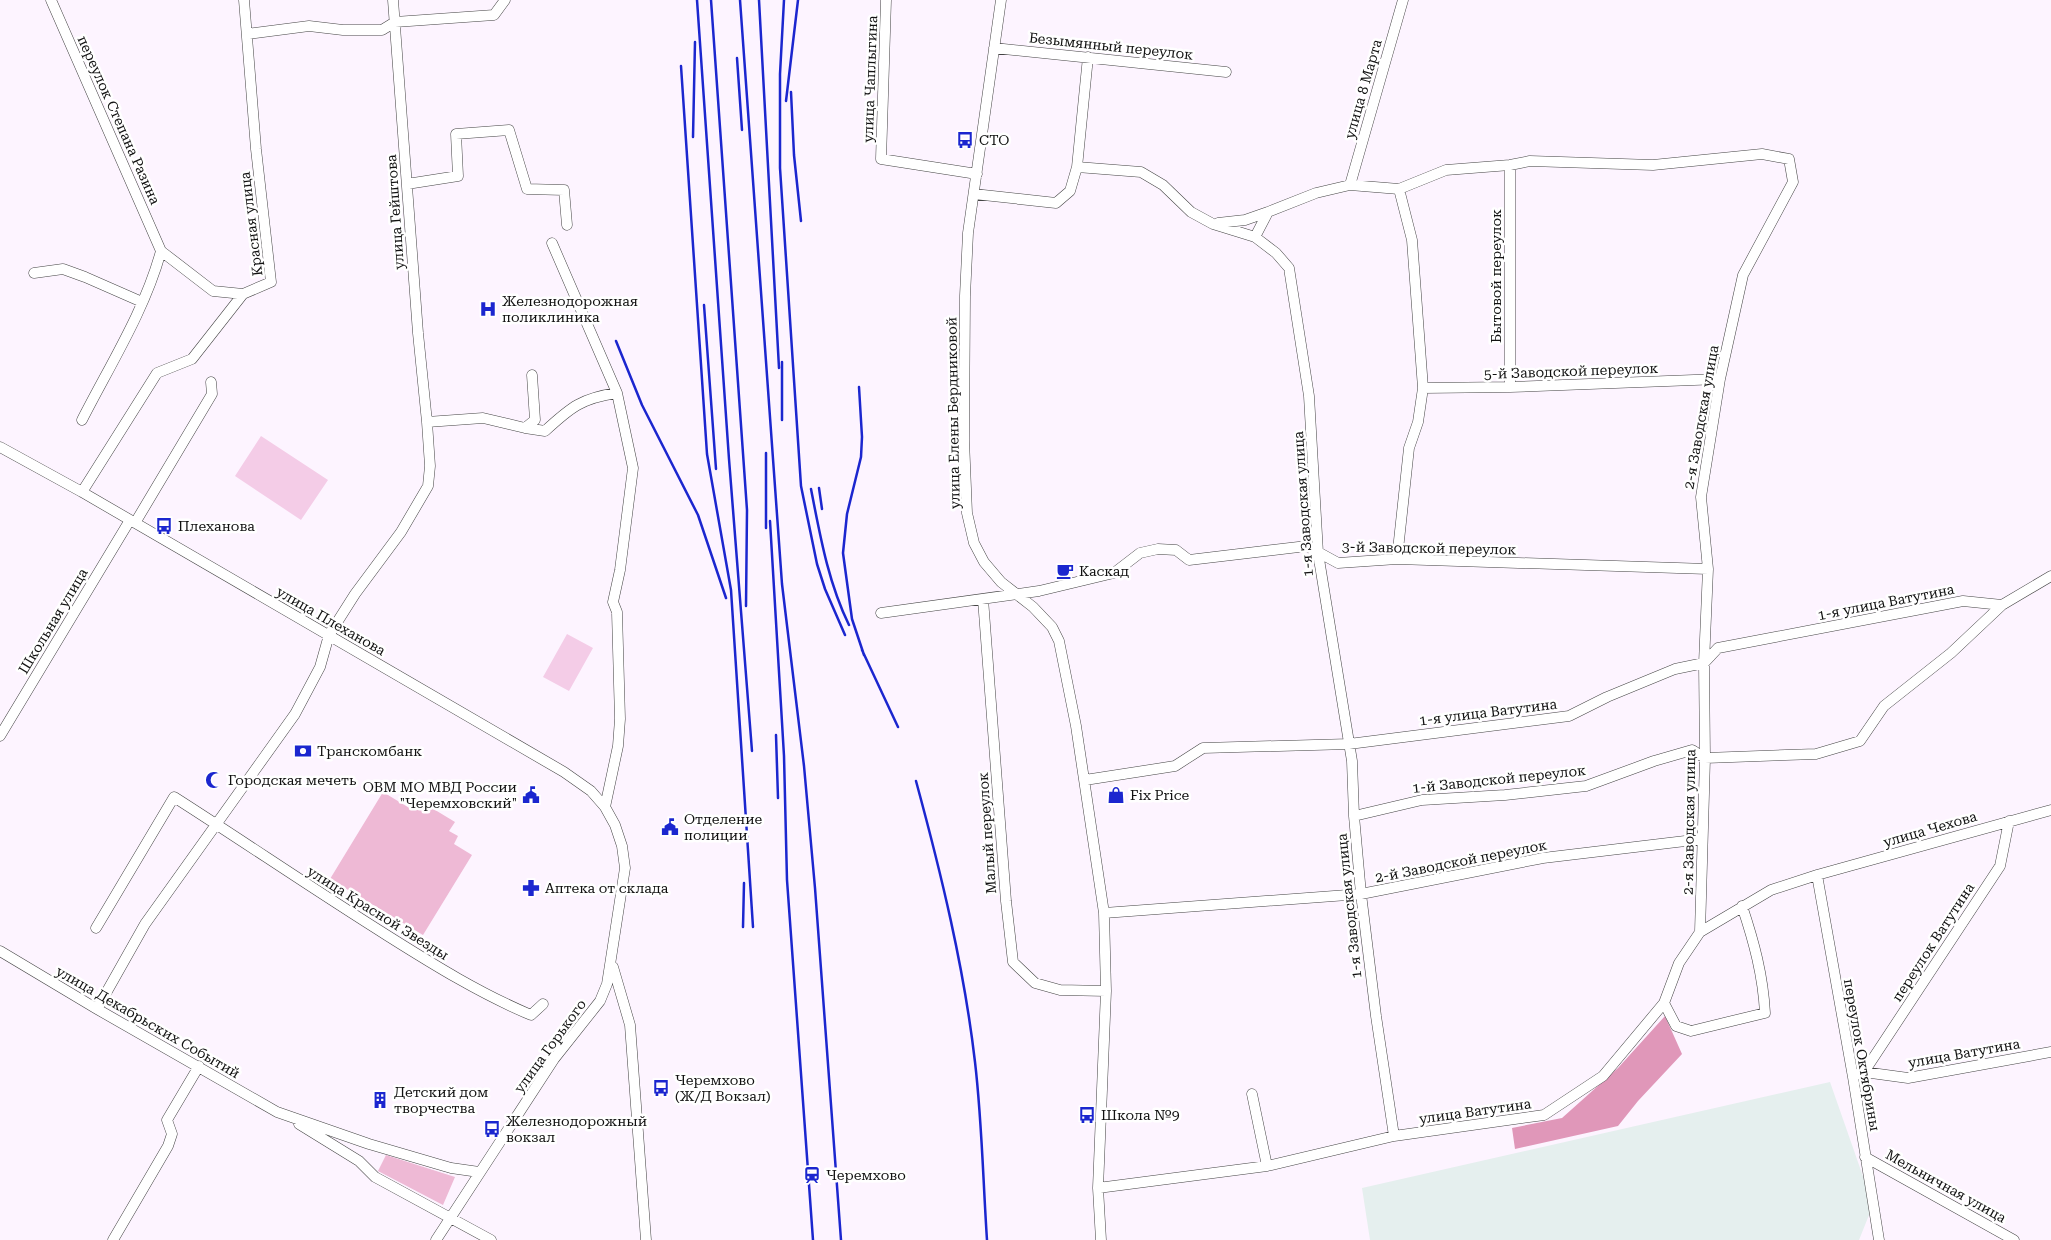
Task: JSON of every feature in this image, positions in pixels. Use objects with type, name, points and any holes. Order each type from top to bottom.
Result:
[{"type":"street","name":"переулок Степана Разина","points":[[51,0],[161,251]]},
{"type":"street","name":"Красная улица","points":[[161,251],[213,291],[243,294],[271,282],[256,149],[244,0]]},
{"type":"street","name":"улица Гейштова","points":[[329,635],[355,594],[401,532],[428,486],[430,466],[427,422],[393,0]]},
{"type":"street","points":[[247,34],[308,26],[343,30],[382,30],[394,22],[494,15],[504,0]]},
{"type":"street","name":"улица Чаплыгина","points":[[886,0],[881,159],[977,174]]},
{"type":"street","name":"улица Елены Бердниковой","points":[[1001,0],[968,233],[965,296],[964,440],[967,513],[974,543],[984,562],[1001,582],[1033,607],[1052,627],[1059,641],[1085,780],[1104,913],[1106,991],[1098,1188],[1101,1240]]},
{"type":"street","name":"улица 8 Марта","points":[[1350,185],[1403,0]]},
{"type":"street","name":"Безымянный переулок","points":[[994,48],[1226,72]]},
{"type":"street","points":[[974,194],[1056,204],[1070,191],[1077,167],[1088,57]]},
{"type":"street","points":[[407,184],[458,176],[456,134],[509,130],[527,189],[564,190],[567,225]]},
{"type":"street","name":"2-я Заводская улица","points":[[1510,165],[1530,161],[1653,165],[1762,154],[1789,159],[1793,182],[1743,275],[1720,379],[1701,497],[1708,569],[1704,663],[1705,758],[1700,932]]},
{"type":"street","points":[[1213,224],[1245,220],[1316,193],[1350,185],[1399,189],[1446,170],[1510,165]]},
{"type":"street","name":"Бытовой переулок","points":[[1510,165],[1510,387]]},
{"type":"street","name":"1-я Заводская улица","points":[[1077,167],[1141,172],[1163,185],[1191,212],[1213,224],[1255,237],[1276,252],[1289,268],[1310,396],[1318,554],[1352,761],[1360,894],[1394,1136]]},
{"type":"street","points":[[1398,559],[1409,448],[1418,422],[1423,388],[1412,240],[1399,189]]},
{"type":"street","points":[[1255,237],[1268,212]]},
{"type":"street","points":[[552,243],[617,393],[634,468],[620,570],[612,602],[617,612],[620,720],[618,746],[605,807]]},
{"type":"street","points":[[82,420],[142,302],[155,274],[161,251]]},
{"type":"street","points":[[34,272],[63,269],[85,276],[142,302]]},
{"type":"street","points":[[82,492],[157,373],[192,359],[243,294]]},
{"type":"street","points":[[525,428],[535,420],[532,375]]},
{"type":"street","name":"5-й Заводской переулок","points":[[1423,388],[1510,387],[1720,379]]},
{"type":"street","name":"Школьная улица","points":[[0,736],[212,394],[211,382]]},
{"type":"street","points":[[427,422],[483,418],[545,431],[576,404],[596,396],[617,393]]},
{"type":"street","name":"улица Плеханова","points":[[0,447],[82,492],[564,772],[591,791],[605,807],[615,825],[622,846]]},
{"type":"street","name":"3-й Заводской переулок","points":[[881,613],[1039,591],[1114,573],[1140,553],[1158,549],[1176,550],[1189,560],[1307,546],[1318,554],[1338,562],[1398,559],[1708,569]]},
{"type":"street","points":[[2002,605],[2051,576]]},
{"type":"street","name":"Малый переулок","points":[[983,599],[1012,962],[1035,984],[1060,990],[1106,991]]},
{"type":"street","name":"1-я улица Ватутина","points":[[1085,780],[1175,766],[1203,748],[1349,744],[1569,716],[1607,697],[1675,669],[1704,663],[1718,648],[1963,601],[2002,605]]},
{"type":"street","name":"1-й Заводской переулок","points":[[1354,816],[1422,800],[1505,795],[1586,786],[1654,761],[1692,750],[1705,758],[1816,754],[1860,741],[1884,706],[1951,653],[2002,605]]},
{"type":"street","points":[[97,1009],[145,924],[295,714],[320,667],[329,635]]},
{"type":"street","name":"улица Красной Звезды","points":[[96,928],[174,796],[352,914],[442,970],[507,1005],[532,1015],[543,1004]]},
{"type":"street","name":"улица Чехова","points":[[1817,875],[2051,810]]},
{"type":"street","name":"переулок Ватутина","points":[[1864,1072],[2000,866],[2009,821]]},
{"type":"street","name":"2-й Заводской переулок","points":[[1104,913],[1360,894],[1543,858],[1702,839]]},
{"type":"street","name":"улица Горького","points":[[436,1240],[554,1059],[600,1001],[607,984],[612,963],[625,868],[622,846]]},
{"type":"street","name":"улица Ватутина","points":[[1098,1188],[1267,1166],[1394,1136],[1544,1115],[1603,1076],[1664,1003],[1679,963],[1700,932],[1771,890],[1817,875]]},
{"type":"street","name":"переулок Октябрины","points":[[1817,875],[1853,1077],[1879,1240]]},
{"type":"street","points":[[1664,1003],[1676,1026],[1691,1031],[1765,1013],[1764,984],[1756,948],[1742,906]]},
{"type":"street","name":"улица Декабрьских Событий","points":[[0,951],[97,1009],[284,1114],[360,1161],[375,1177],[491,1240]]},
{"type":"street","points":[[612,963],[630,1025],[646,1240]]},
{"type":"street","name":"улица Ватутина","points":[[1864,1072],[1908,1078],[2050,1050]]},
{"type":"street","points":[[114,1240],[168,1146],[172,1134],[168,1120],[199,1066]]},
{"type":"street","points":[[1853,1077],[1864,1072]]},
{"type":"street","points":[[1252,1094],[1267,1166]]},
{"type":"street","name":"улица Декабрьских Событий","points":[[284,1114],[369,1144],[451,1168],[479,1172]]},
{"type":"street","name":"Мельничная улица","points":[[1865,1157],[2014,1240]]},
{"type":"shaded area","points":[[261,436],[328,480],[301,520],[235,476]]},
{"type":"shaded area","points":[[567,634],[593,648],[569,691],[543,677]]},
{"type":"shaded area","points":[[383,792],[411,809],[417,799],[455,822],[449,831],[458,836],[454,844],[472,855],[423,935],[330,879]]},
{"type":"shaded area","points":[[1665,1016],[1682,1054],[1638,1101],[1618,1126],[1515,1149],[1512,1128],[1562,1118],[1618,1068]]},
{"type":"shaded area","points":[[1830,1082],[1873,1205],[1859,1240],[1370,1240],[1362,1188]]},
{"type":"shaded area","points":[[386,1155],[455,1177],[443,1205],[378,1171]]},
{"type":"railway","points":[[697,0],[729,459],[752,751]]},
{"type":"railway","points":[[711,0],[747,510],[746,606]]},
{"type":"railway","points":[[740,0],[782,584],[804,766],[815,888],[841,1240]]},
{"type":"railway","points":[[759,0],[779,368]]},
{"type":"railway","points":[[784,0],[780,74],[780,168],[801,486],[817,564],[825,589],[845,635]]},
{"type":"railway","points":[[786,101],[798,0]]},
{"type":"railway","points":[[693,137],[695,42]]},
{"type":"railway","points":[[737,58],[742,130]]},
{"type":"railway","points":[[681,66],[707,454],[731,590],[753,927]]},
{"type":"railway","points":[[791,92],[794,155],[801,221]]},
{"type":"railway","points":[[704,305],[716,469]]},
{"type":"railway","points":[[616,341],[642,405],[698,515],[726,598]]},
{"type":"railway","points":[[782,362],[782,420]]},
{"type":"railway","points":[[859,387],[862,437],[861,457],[847,514],[843,553],[852,619],[864,655]]},
{"type":"railway","points":[[766,453],[766,528]]},
{"type":"railway","points":[[819,488],[822,509]]},
{"type":"railway","points":[[811,489],[830,575],[849,625]]},
{"type":"railway","points":[[770,521],[784,756],[787,880],[813,1240]]},
{"type":"railway","points":[[862,650],[898,727]]},
{"type":"railway","points":[[776,735],[778,798]]},
{"type":"railway","points":[[916,781],[951,920],[965,991],[979,1106],[987,1240]]},
{"type":"railway","points":[[743,927],[744,883]]},
{"type":"place","name":"СТО","points":[[965,140]]},
{"type":"place","name":"Железнодорожная поликлиника","points":[[488,309]]},
{"type":"place","name":"Плеханова","points":[[164,526]]},
{"type":"place","name":"Каскад","points":[[1065,571]]},
{"type":"place","name":"Транскомбанк","points":[[303,751]]},
{"type":"place","name":"Городская мечеть","points":[[214,780]]},
{"type":"place","name":"ОВМ МО МВД России \"Черемховский\"","points":[[531,795]]},
{"type":"place","name":"Fix Price","points":[[1116,795]]},
{"type":"place","name":"Отделение полиции","points":[[670,827]]},
{"type":"place","name":"Аптека от склада","points":[[531,888]]},
{"type":"place","name":"Черемхово (Ж/Д Вокзал)","points":[[661,1088]]},
{"type":"place","name":"Детский дом творчества","points":[[380,1100]]},
{"type":"place","name":"Школа №9","points":[[1087,1115]]},
{"type":"place","name":"Железнодорожный вокзал","points":[[492,1129]]},
{"type":"place","name":"Черемхово","points":[[812,1175]]}]
